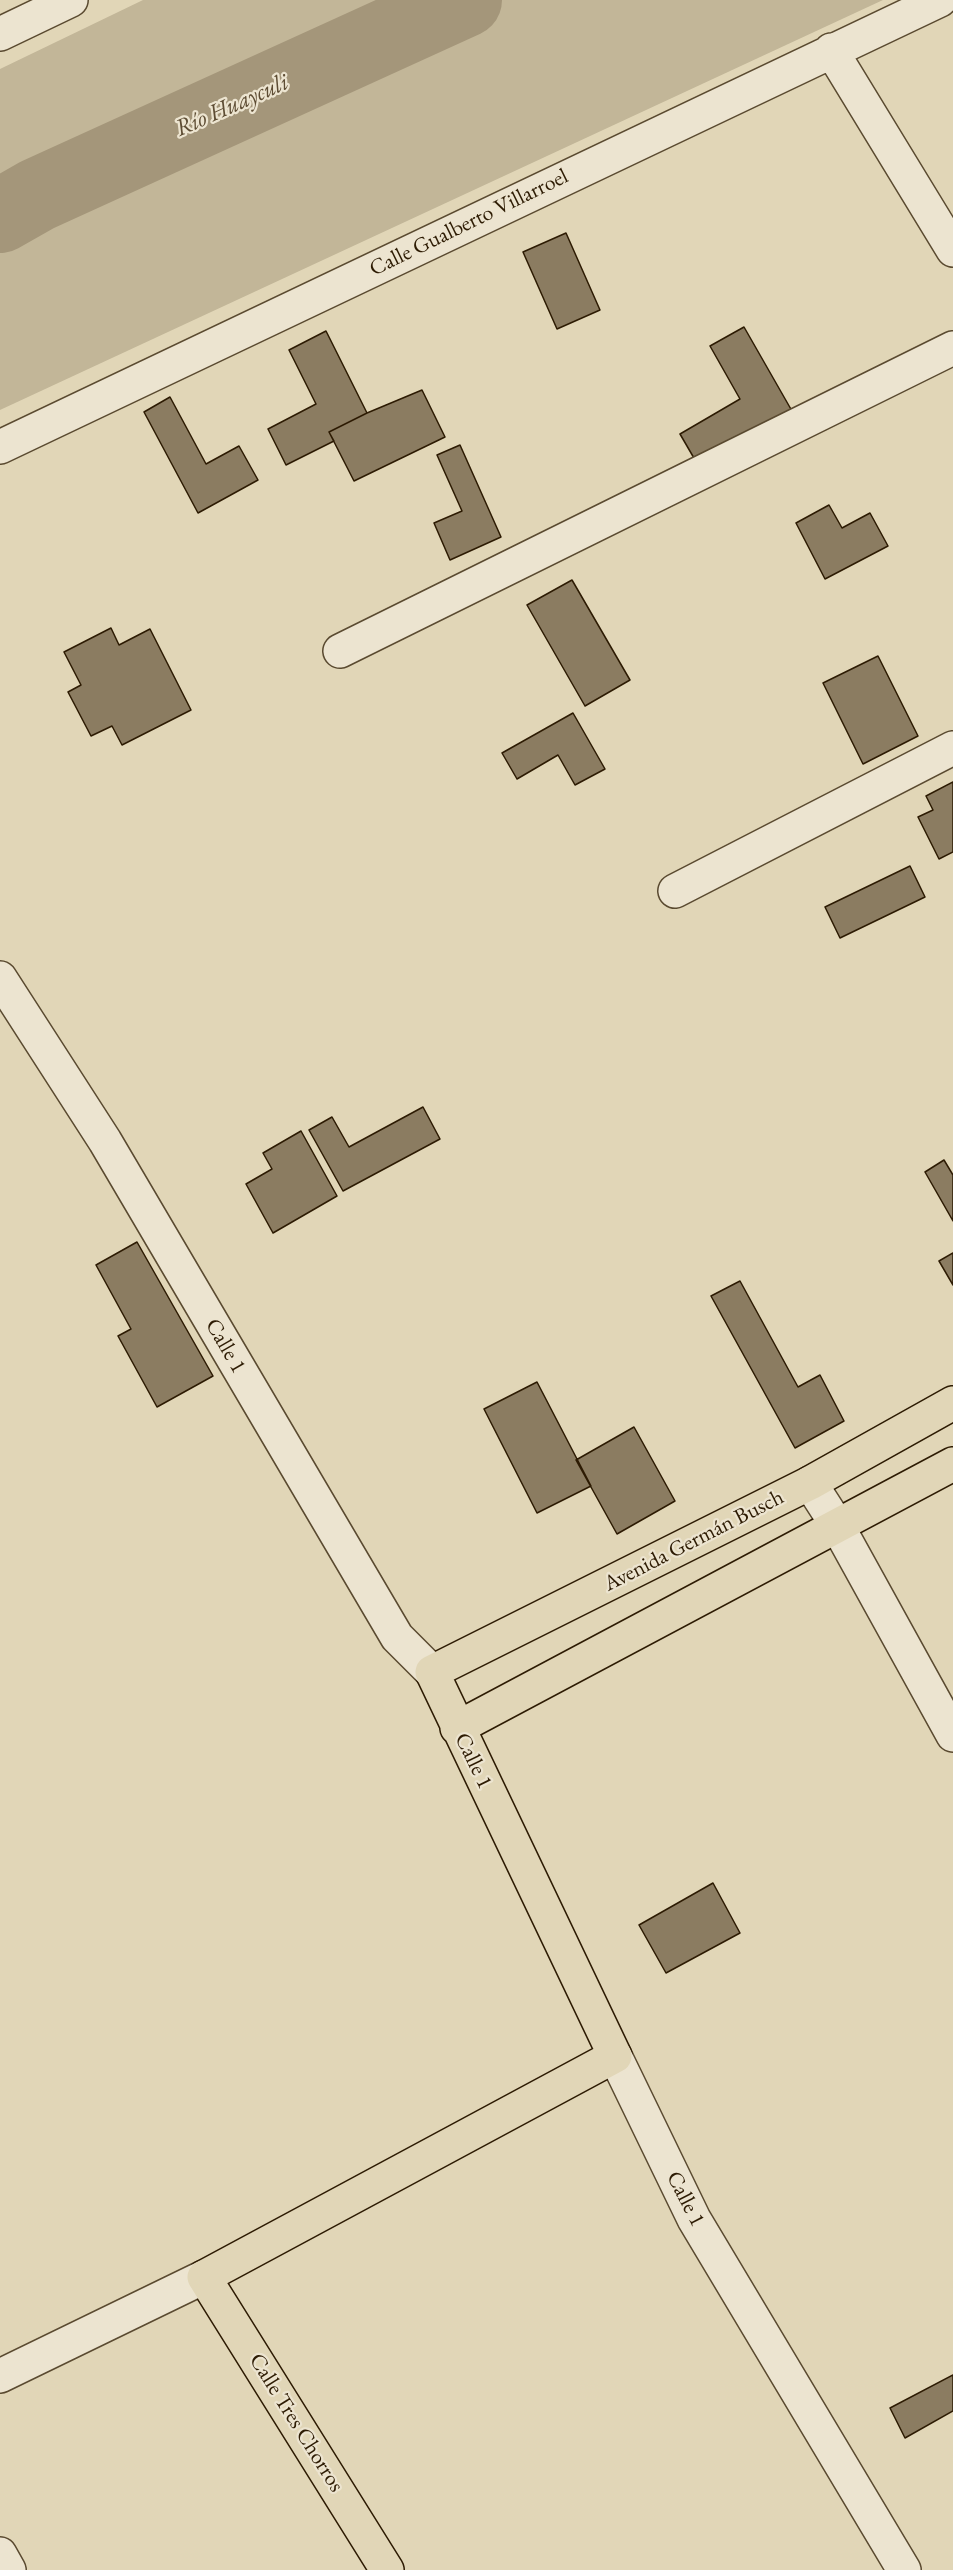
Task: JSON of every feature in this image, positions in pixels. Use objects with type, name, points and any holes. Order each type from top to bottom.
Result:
[{"type":"main road","name":"Avenida Germán Busch","points":[[432,1672],[810,1483],[953,1403]]},
{"type":"main road","points":[[457,1728],[953,1464]]},
{"type":"main road","name":"Calle 1","points":[[432,1672],[615,2056]]},
{"type":"main road","points":[[204,2277],[615,2056]]},
{"type":"main road","name":"Calle Tres Chorros","points":[[204,2277],[387,2570]]},
{"type":"street","points":[[0,34],[71,0]]},
{"type":"street","name":"Calle Gualberto Villarroel","points":[[0,447],[940,0]]},
{"type":"street","points":[[831,50],[953,250]]},
{"type":"street","points":[[340,651],[953,348]]},
{"type":"street","points":[[675,891],[953,748]]},
{"type":"street","name":"Calle 1","points":[[0,978],[105,1142],[397,1637],[432,1672]]},
{"type":"street","points":[[810,1483],[837,1525],[953,1734]]},
{"type":"street","name":"Calle 1","points":[[615,2056],[694,2218],[904,2570]]},
{"type":"street","points":[[0,2376],[204,2277]]},
{"type":"street","points":[[0,2554],[9,2570]]},
{"type":"shaded area","points":[[143,0],[883,0],[0,410],[0,69]]},
{"type":"building","points":[[566,233],[600,310],[557,329],[523,252]]},
{"type":"building","points":[[744,327],[792,411],[698,465],[680,434],[740,399],[710,346]]},
{"type":"building","points":[[326,331],[367,413],[329,432],[334,441],[286,465],[268,429],[316,404],[289,350]]},
{"type":"building","points":[[422,390],[445,437],[354,481],[329,432]]},
{"type":"building","points":[[170,397],[206,464],[239,446],[258,480],[198,513],[144,412]]},
{"type":"building","points":[[460,445],[501,537],[450,560],[434,523],[462,511],[437,455]]},
{"type":"building","points":[[829,505],[842,528],[870,513],[888,546],[825,579],[796,523]]},
{"type":"building","points":[[572,580],[630,680],[585,706],[527,605]]},
{"type":"building","points":[[111,628],[119,645],[150,629],[191,710],[122,745],[112,726],[91,736],[68,692],[81,685],[64,652]]},
{"type":"building","points":[[878,656],[918,736],[863,764],[823,683]]},
{"type":"building","points":[[573,713],[605,769],[575,785],[558,755],[517,779],[502,753]]},
{"type":"building","points":[[953,782],[953,852],[939,859],[918,817],[933,810],[926,796]]},
{"type":"building","points":[[910,866],[925,897],[840,938],[825,907]]},
{"type":"building","points":[[423,1107],[440,1139],[343,1191],[309,1130],[332,1117],[349,1147]]},
{"type":"building","points":[[301,1131],[337,1196],[273,1233],[246,1184],[272,1169],[263,1153]]},
{"type":"building","points":[[944,1160],[953,1175],[953,1221],[925,1172]]},
{"type":"building","points":[[137,1242],[213,1376],[157,1407],[118,1336],[131,1329],[96,1265]]},
{"type":"building","points":[[953,1253],[953,1285],[939,1261]]},
{"type":"building","points":[[740,1281],[798,1387],[820,1375],[844,1421],[795,1448],[711,1296]]},
{"type":"building","points":[[537,1382],[591,1486],[537,1513],[484,1409]]},
{"type":"building","points":[[634,1427],[675,1501],[617,1534],[576,1460]]},
{"type":"building","points":[[713,1883],[740,1933],[666,1973],[639,1925]]},
{"type":"building","points":[[953,2375],[953,2411],[905,2438],[890,2408]]},
{"type":"waterway","name":"Río Huayculi","points":[[0,216],[37,195],[465,0]]}]
